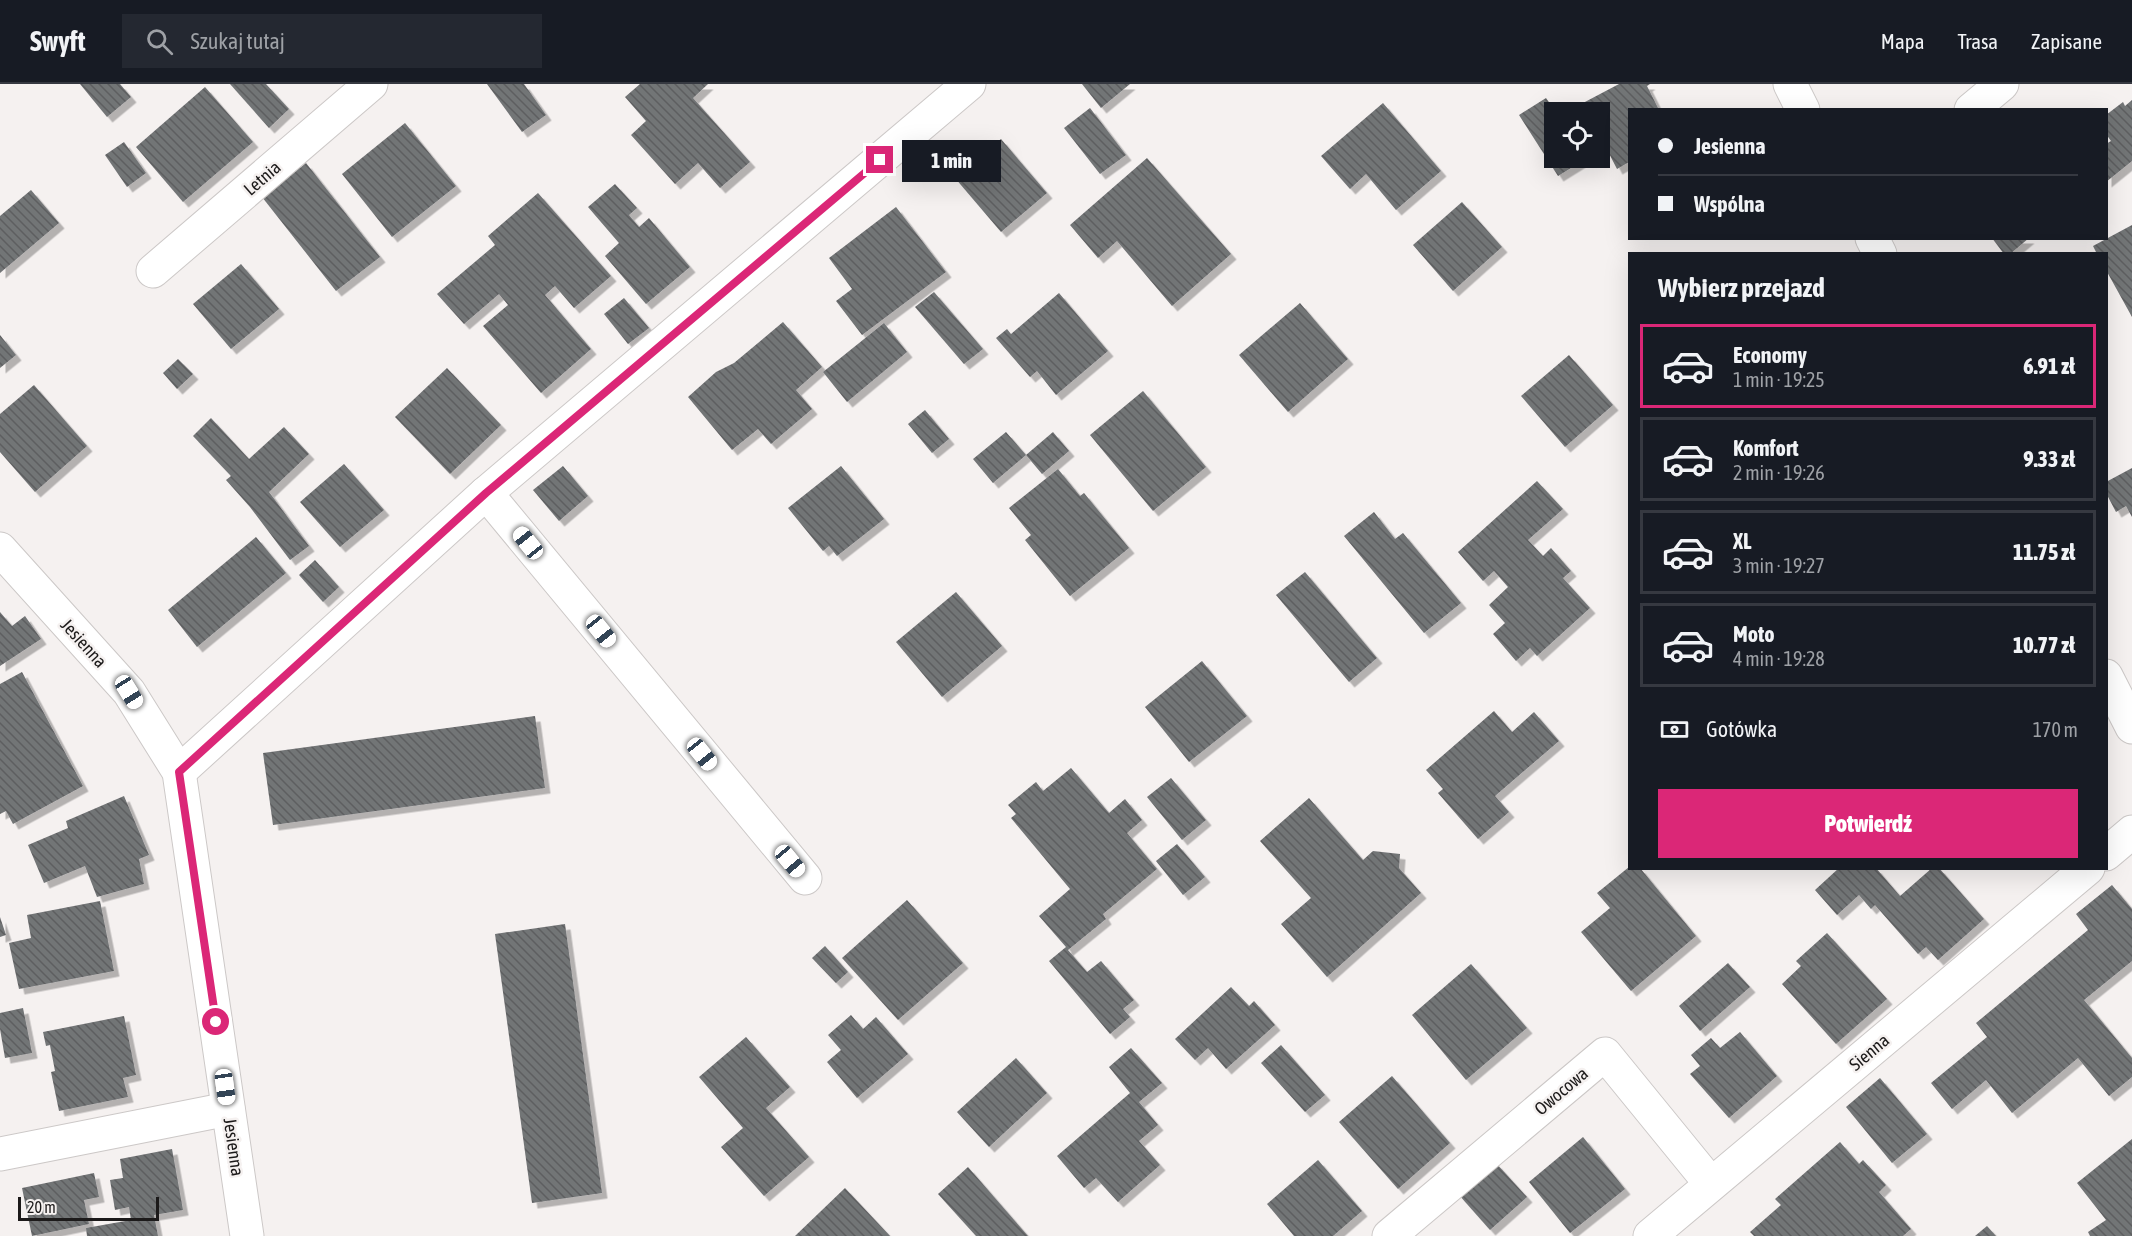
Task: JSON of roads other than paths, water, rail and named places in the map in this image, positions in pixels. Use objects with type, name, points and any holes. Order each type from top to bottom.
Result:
[{"type":"street","name":"Letnia","points":[[153,271],[371,84]]},
{"type":"street","points":[[179,772],[486,493],[969,84]]},
{"type":"street","points":[[1790,84],[1802,108]]},
{"type":"street","points":[[1973,108],[2002,84]]},
{"type":"street","points":[[486,493],[805,878]]},
{"type":"street","name":"Jesienna","points":[[0,549],[129,692],[179,772],[247,1236]]},
{"type":"street","points":[[2108,680],[2132,727]]},
{"type":"street","points":[[2108,852],[2132,832]]},
{"type":"street","name":"Sienna","points":[[1650,1236],[2086,870]]},
{"type":"street","name":"Owocowa","points":[[1389,1236],[1605,1054],[1711,1184]]},
{"type":"street","points":[[0,1154],[228,1109]]}]
